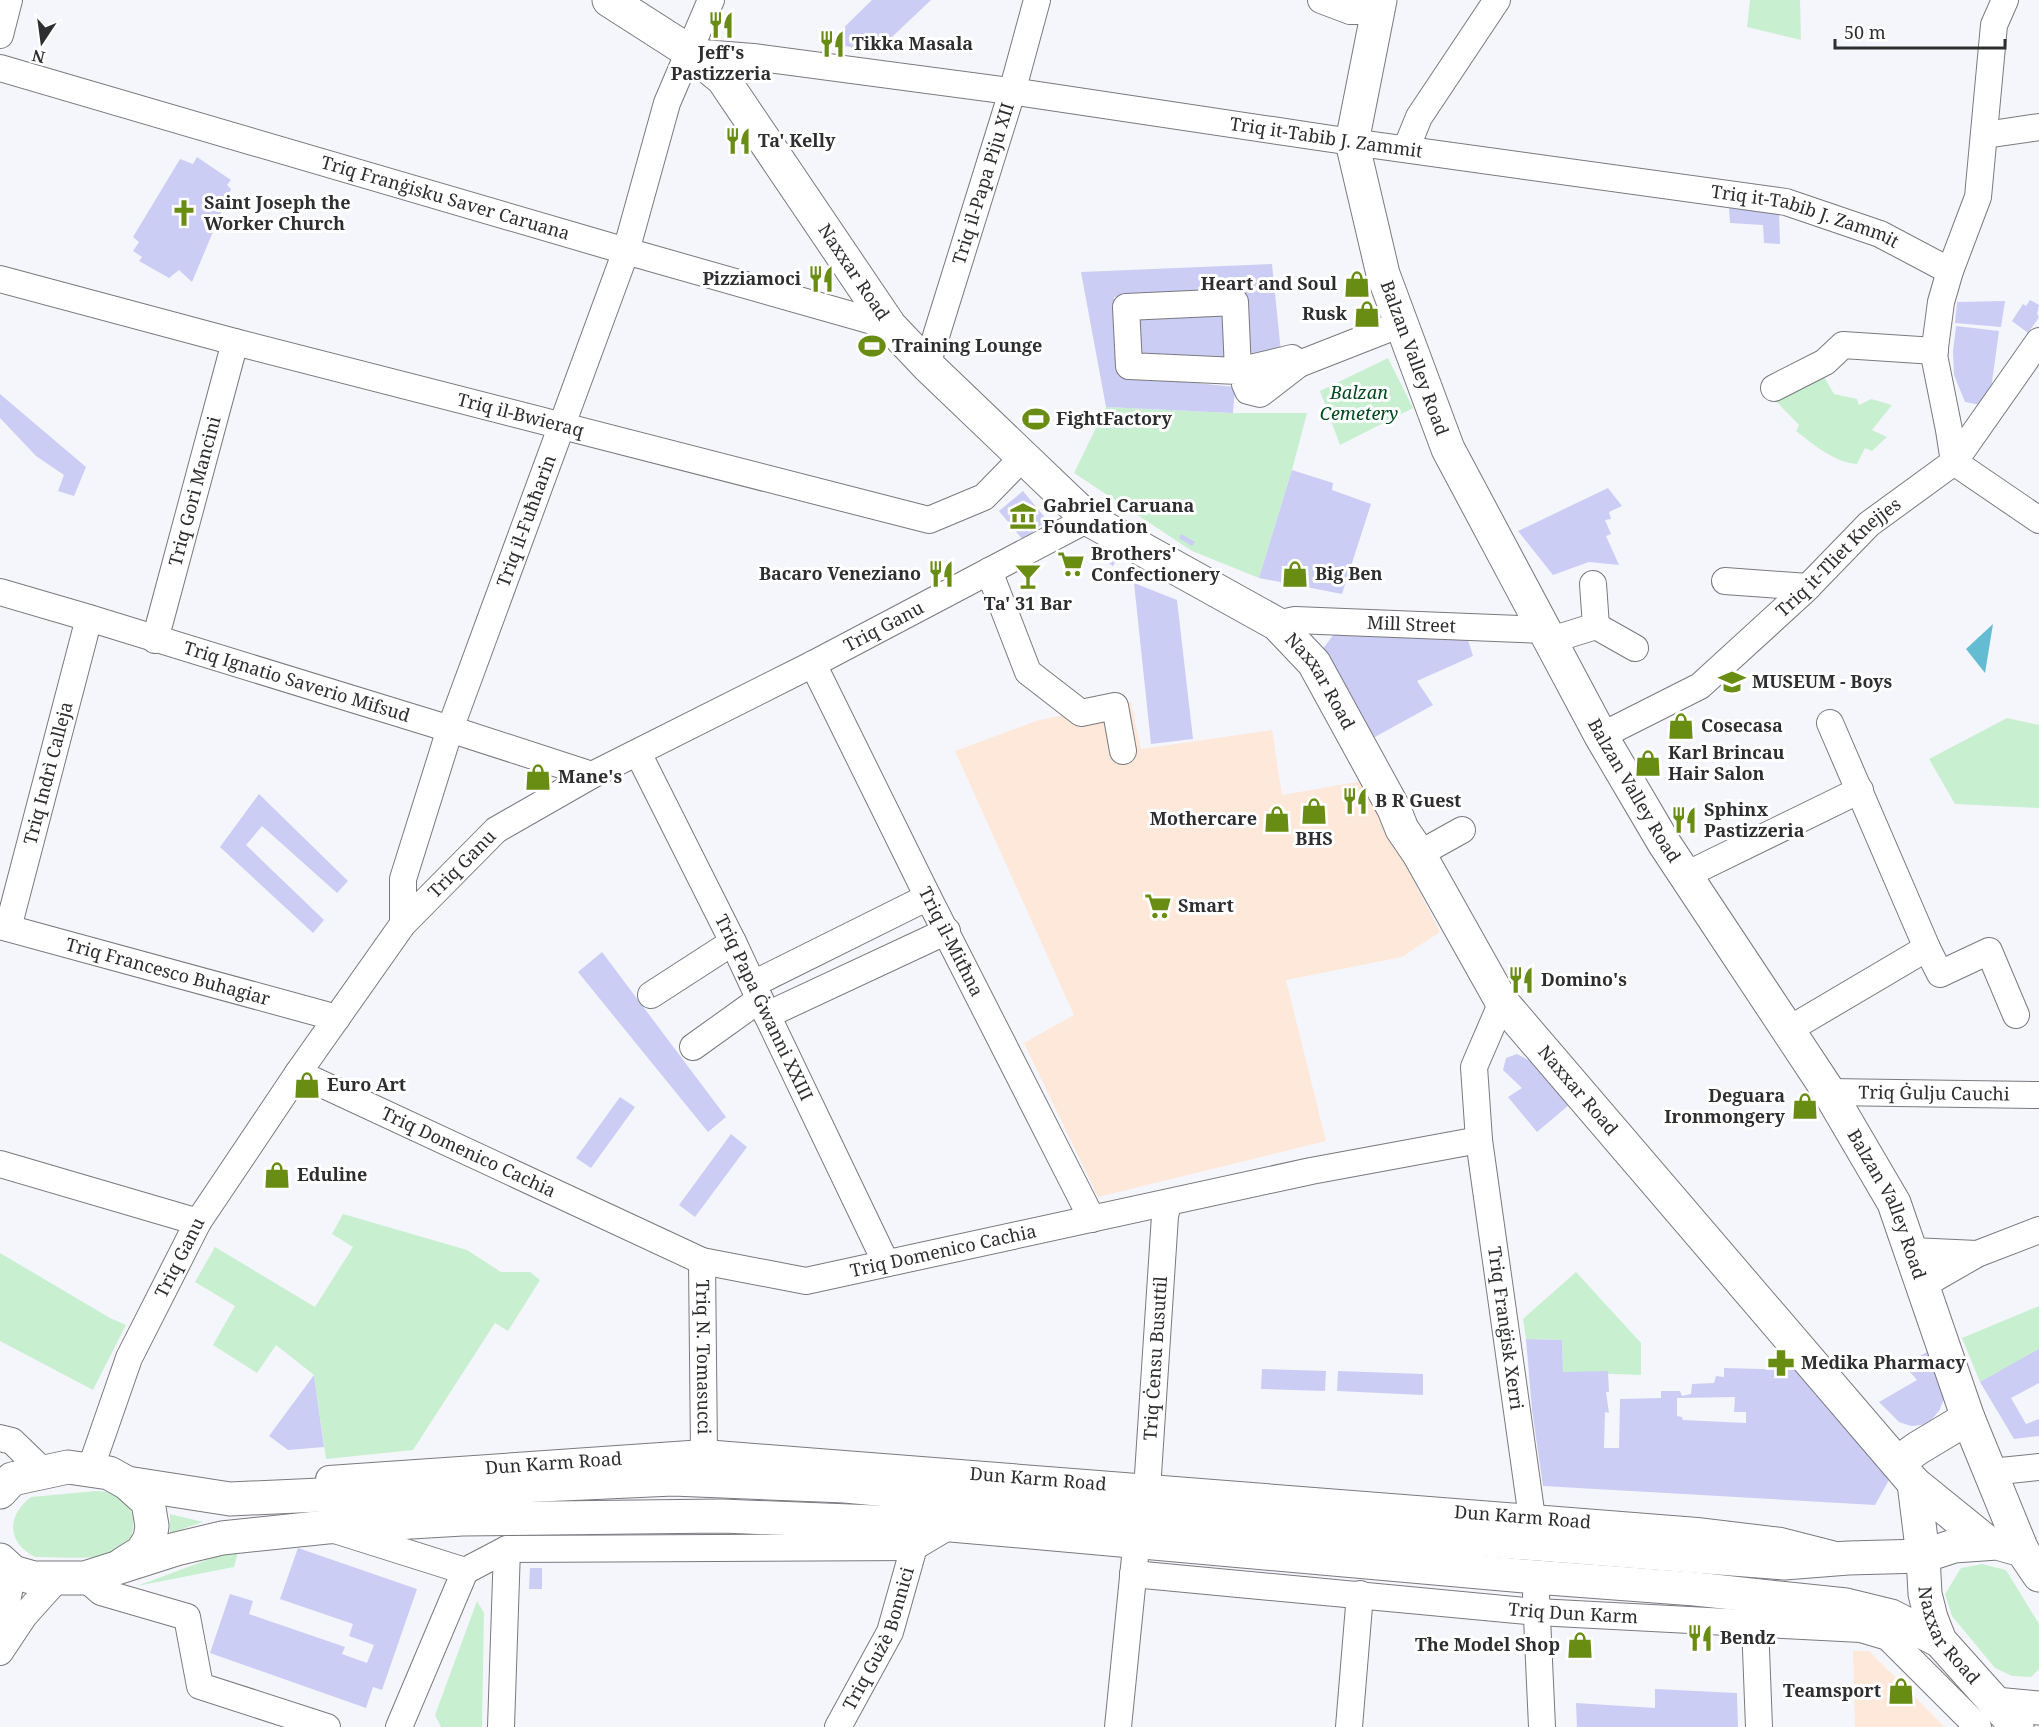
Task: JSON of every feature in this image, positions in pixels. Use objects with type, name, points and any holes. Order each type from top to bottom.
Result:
[{"type":"main road","name":"Naxxar Road","points":[[609,0],[690,52],[723,79],[890,326],[927,365],[1088,519],[1276,624],[1314,663],[1394,809],[1402,829],[1419,854],[1502,1002],[1905,1473],[1988,1544]]},
{"type":"main road","name":"Balzan Valley Road","points":[[1379,6],[1353,142],[1383,274],[1448,449],[1601,736],[1664,843],[1829,1092],[1894,1203],[1968,1418],[2031,1563]]},
{"type":"main road","points":[[1905,1473],[1918,1448],[1968,1418]]},
{"type":"main road","name":"Dun Karm Road","points":[[0,1492],[12,1479],[68,1467],[109,1473],[127,1483],[147,1502],[152,1526],[150,1539],[142,1552],[85,1575]]},
{"type":"main road","name":"Naxxar Road","points":[[1905,1473],[1923,1556],[1925,1594],[1931,1618],[1940,1641],[1996,1721]]},
{"type":"main road","name":"Dun Karm Road","points":[[127,1483],[230,1499],[673,1479],[845,1486],[1143,1514],[1784,1563],[1923,1556]]},
{"type":"main road","name":"Dun Karm Road","points":[[4,1564],[34,1578],[85,1575],[222,1538],[327,1527],[462,1519],[722,1516],[951,1525],[1143,1514],[1535,1577],[1695,1589],[1846,1605],[1891,1616],[1940,1641]]},
{"type":"main road","name":"Naxxar Road","points":[[1923,1556],[1953,1546],[1996,1543],[2031,1563]]},
{"type":"main road","points":[[1846,1605],[1896,1631],[1996,1721],[2039,1708]]},
{"type":"street","points":[[0,35],[9,0]]},
{"type":"street","name":"Triq il-Fuħħarin","points":[[403,924],[403,879],[450,729],[626,251],[667,104],[711,0]]},
{"type":"street","name":"Triq il-Papa Piju XII","points":[[927,365],[1012,92],[1038,0]]},
{"type":"street","points":[[1321,0],[1350,11],[1379,6]]},
{"type":"street","points":[[1406,149],[1419,117],[1497,0]]},
{"type":"street","points":[[2005,0],[1994,25],[1978,197],[1950,271],[1941,303],[1935,351],[1953,462],[2039,520]]},
{"type":"street","name":"Triq it-Tabib J. Zammit","points":[[690,52],[753,57],[1012,92],[1786,202],[1880,234],[1950,271]]},
{"type":"street","name":"Triq Franġisku Saver Caruana","points":[[0,68],[890,326]]},
{"type":"street","points":[[1984,135],[2039,127]]},
{"type":"street","name":"Triq il-Bwieraq","points":[[0,279],[561,427],[929,520],[984,497],[1023,457]]},
{"type":"street","points":[[1242,377],[1129,366],[1126,307],[1235,302],[1242,377],[1248,391],[1260,393],[1299,364],[1401,324]]},
{"type":"street","name":"Triq it-Tliet Knejjes","points":[[1601,736],[1700,686],[1808,587],[1869,524],[1953,462],[2039,341]]},
{"type":"street","name":"Triq Gori Mancini","points":[[155,639],[235,342]]},
{"type":"street","points":[[1774,388],[1825,362],[1843,345],[1935,351]]},
{"type":"street","name":"Triq Ganu","points":[[90,1470],[129,1358],[198,1222],[298,1073],[403,924],[496,830],[592,775],[813,664],[1088,519]]},
{"type":"street","points":[[989,572],[1028,672],[1081,713],[1115,706],[1123,751]]},
{"type":"street","points":[[1725,581],[1808,587]]},
{"type":"street","points":[[1593,584],[1596,626],[1635,648]]},
{"type":"street","name":"Triq Ignatio Saverio Mifsud","points":[[0,592],[450,729],[592,775]]},
{"type":"street","name":"Triq Indrì Calleja","points":[[4,927],[88,618]]},
{"type":"street","name":"Mill Street","points":[[1276,624],[1295,620],[1549,635],[1596,626]]},
{"type":"street","name":"Triq il-Mitħna","points":[[813,664],[928,897],[1092,1219]]},
{"type":"street","points":[[1830,723],[1940,974],[1989,951],[2016,1015]]},
{"type":"street","name":"Triq Papa Ġwanni XXIII","points":[[638,753],[734,942],[886,1263]]},
{"type":"street","points":[[1686,875],[1860,790]]},
{"type":"street","points":[[1419,854],[1462,830]]},
{"type":"street","points":[[693,1047],[760,1000],[928,897]]},
{"type":"street","name":"Triq Francesco Buhagiar","points":[[4,927],[337,1018]]},
{"type":"street","points":[[760,1000],[947,931]]},
{"type":"street","points":[[651,995],[734,942]]},
{"type":"street","points":[[1788,1030],[1927,948]]},
{"type":"street","points":[[1479,1140],[1474,1067],[1502,1002]]},
{"type":"street","name":"Triq Domenico Cachia","points":[[298,1073],[702,1261],[806,1281],[1311,1171],[1479,1140]]},
{"type":"street","name":"Triq Ġulju Cauchi","points":[[1829,1092],[2039,1095]]},
{"type":"street","name":"Triq Franġisk Xerri","points":[[1479,1140],[1532,1518]]},
{"type":"street","points":[[0,1164],[198,1222]]},
{"type":"street","name":"Triq Ċensu Busuttil","points":[[1118,1727],[1132,1574],[1143,1514],[1165,1216],[1168,1203]]},
{"type":"street","points":[[1923,1285],[1977,1254],[2039,1230]]},
{"type":"street","points":[[1912,1251],[1977,1254]]},
{"type":"street","name":"Triq N. Tomasucci","points":[[702,1261],[704,1453]]},
{"type":"street","points":[[0,1438],[12,1441],[43,1471]]},
{"type":"street","name":"Dun Karm Road","points":[[230,1499],[271,1483],[704,1453],[1143,1514],[1532,1518],[1697,1531],[1781,1541],[1848,1558]]},
{"type":"street","points":[[1991,1472],[2039,1467]]},
{"type":"street","points":[[399,1727],[465,1571],[507,1549],[914,1547],[951,1525]]},
{"type":"street","name":"Dun Karm Road","points":[[327,1527],[465,1571]]},
{"type":"street","name":"Triq Gużè Bonnici","points":[[838,1727],[890,1632],[914,1547]]},
{"type":"street","points":[[501,1727],[507,1549]]},
{"type":"street","points":[[0,1636],[4,1564]]},
{"type":"street","name":"Triq Dun Karm","points":[[1132,1574],[1537,1612],[1694,1618],[1755,1624],[1861,1629],[1888,1638],[1996,1721]]},
{"type":"street","points":[[0,1652],[24,1616],[85,1575],[101,1592],[187,1617],[200,1686],[270,1718],[327,1727]]},
{"type":"street","points":[[1535,1577],[1542,1727]]},
{"type":"street","points":[[1349,1727],[1360,1594]]},
{"type":"street","points":[[1755,1624],[1759,1727]]},
{"type":"shaded area","points":[[1131,702],[1141,749],[1272,730],[1282,795],[1363,781],[1440,932],[1402,957],[1286,980],[1326,1141],[1098,1197],[1024,1043],[1074,1015],[955,751],[1039,720]]},
{"type":"shaded area","points":[[1853,1651],[1869,1651],[1945,1727],[1855,1727]]},
{"type":"green space","points":[[1750,0],[1800,0],[1801,40],[1747,27]]},
{"type":"green space","name":"Balzan Cemetery","points":[[1388,358],[1413,408],[1340,445],[1320,391]]},
{"type":"green space","points":[[1820,370],[1834,394],[1857,399],[1859,405],[1871,399],[1892,405],[1872,430],[1887,437],[1872,451],[1865,448],[1857,464],[1833,457],[1796,431],[1799,425],[1771,396]]},
{"type":"green space","points":[[1106,407],[1233,413],[1307,413],[1259,578],[1192,551],[1074,473]]},
{"type":"green space","points":[[2007,718],[2039,725],[2039,808],[1955,804],[1929,759]]},
{"type":"green space","points":[[343,1214],[467,1250],[501,1272],[530,1272],[540,1280],[508,1331],[495,1323],[413,1450],[326,1459],[314,1375],[276,1345],[257,1373],[213,1345],[235,1306],[195,1282],[215,1247],[315,1307],[353,1247],[332,1234]]},
{"type":"green space","points":[[0,1253],[110,1318],[126,1325],[93,1390],[0,1341]]},
{"type":"green space","points":[[1576,1272],[1641,1343],[1641,1375],[1563,1372],[1562,1340],[1526,1339],[1523,1319]]},
{"type":"green space","points":[[2039,1306],[2039,1350],[1980,1382],[1962,1338]]},
{"type":"green space","points":[[96,1491],[118,1497],[124,1501],[132,1513],[132,1534],[122,1548],[93,1557],[35,1557],[19,1544],[13,1529],[14,1521],[17,1512],[31,1497]]},
{"type":"green space","points":[[170,1514],[203,1522],[170,1533]]},
{"type":"green space","points":[[239,1548],[234,1567],[137,1586]]},
{"type":"green space","points":[[1982,1564],[2006,1570],[2039,1624],[2039,1669],[2031,1677],[2012,1676],[1995,1668],[1952,1616],[1945,1594],[1961,1568]]},
{"type":"green space","points":[[477,1601],[484,1613],[482,1727],[441,1727],[435,1715]]},
{"type":"water","points":[[1993,624],[1985,673],[1966,649]]},
{"type":"building","points":[[872,0],[931,0],[875,53],[829,42]]},
{"type":"building","name":"Saint Joseph the Worker Church","points":[[197,157],[231,180],[227,185],[231,189],[192,282],[179,270],[169,278],[139,261],[142,257],[133,251],[139,242],[133,237],[180,159],[193,164]]},
{"type":"building","points":[[1729,208],[1779,212],[1780,244],[1764,243],[1763,225],[1730,223]]},
{"type":"building","points":[[1272,264],[1281,352],[1248,356],[1244,288],[1114,297],[1121,375],[1235,387],[1233,413],[1106,407],[1081,272]]},
{"type":"building","points":[[2030,300],[2039,305],[2037,314],[2039,317],[2028,333],[2012,321],[2023,304],[2026,306]]},
{"type":"building","points":[[2005,301],[2001,327],[1955,323],[1957,302]]},
{"type":"building","points":[[1226,314],[1229,365],[1140,355],[1138,318]]},
{"type":"building","points":[[1956,326],[1999,331],[1993,388],[1980,405],[1965,402],[1954,375],[1953,352]]},
{"type":"building","points":[[0,394],[86,467],[74,496],[58,491],[64,475],[36,456],[0,418]]},
{"type":"building","points":[[1292,470],[1333,483],[1332,490],[1371,504],[1342,594],[1259,578]]},
{"type":"building","points":[[1608,488],[1622,506],[1609,512],[1611,519],[1605,520],[1611,534],[1606,536],[1619,565],[1589,562],[1553,575],[1518,531]]},
{"type":"building","name":"Gabriel Caruana Foundation","points":[[1023,491],[1047,520],[1023,540],[999,511]]},
{"type":"building","points":[[1181,534],[1195,542],[1192,546],[1179,538]]},
{"type":"building","points":[[1108,555],[1116,561],[1113,566],[1104,560]]},
{"type":"building","points":[[1134,583],[1177,600],[1193,739],[1151,744]]},
{"type":"building","points":[[1334,634],[1468,640],[1473,656],[1417,681],[1433,705],[1373,738],[1322,650]]},
{"type":"building","points":[[259,794],[348,881],[337,893],[262,826],[246,845],[324,920],[313,933],[220,847]]},
{"type":"building","points":[[602,952],[726,1117],[708,1132],[578,972]]},
{"type":"building","points":[[1517,1054],[1530,1061],[1569,1105],[1537,1132],[1508,1097],[1522,1088],[1503,1070],[1506,1058]]},
{"type":"building","points":[[620,1097],[635,1107],[591,1168],[576,1158]]},
{"type":"building","points":[[731,1134],[747,1147],[695,1217],[679,1205]]},
{"type":"building","points":[[1526,1339],[1562,1340],[1563,1372],[1608,1371],[1609,1392],[1606,1392],[1609,1413],[1605,1412],[1604,1448],[1619,1448],[1620,1399],[1661,1398],[1661,1391],[1680,1391],[1682,1396],[1691,1394],[1692,1384],[1714,1383],[1716,1376],[1724,1377],[1724,1368],[1801,1370],[1816,1396],[1825,1396],[1832,1412],[1889,1480],[1875,1505],[1543,1486],[1532,1410]],"holes":[[[1735,1397],[1734,1412],[1746,1412],[1746,1423],[1683,1420],[1682,1417],[1677,1416],[1677,1398]]]},
{"type":"building","points":[[2039,1349],[2039,1383],[2011,1398],[2026,1424],[2039,1419],[2039,1436],[2014,1439],[1980,1382]]},
{"type":"building","points":[[1929,1351],[1944,1399],[1939,1411],[1932,1419],[1922,1425],[1911,1426],[1899,1422],[1879,1402],[1917,1380],[1904,1365]]},
{"type":"building","points":[[1262,1369],[1326,1371],[1325,1391],[1261,1389]]},
{"type":"building","points":[[1338,1371],[1423,1374],[1423,1395],[1337,1391]]},
{"type":"building","points":[[314,1375],[324,1447],[288,1450],[269,1436]]},
{"type":"building","points":[[298,1548],[417,1589],[382,1690],[373,1687],[366,1708],[210,1653],[230,1594],[253,1601],[249,1614],[345,1647],[342,1654],[367,1663],[374,1645],[349,1636],[353,1624],[280,1599]]},
{"type":"building","points":[[530,1568],[542,1568],[542,1589],[529,1589]]},
{"type":"building","points":[[1655,1689],[1737,1693],[1738,1727],[1577,1727],[1576,1703],[1655,1708]]},
{"type":"place","name":"Jeff's Pastizzeria","points":[[721,25]]},
{"type":"place","name":"Tikka Masala","points":[[832,44]]},
{"type":"place","name":"Ta' Kelly","points":[[738,141]]},
{"type":"place","name":"Saint Joseph the Worker Church","points":[[184,213]]},
{"type":"place","name":"Pizziamoci","points":[[821,279]]},
{"type":"place","name":"Heart and Soul","points":[[1357,284]]},
{"type":"place","name":"Rusk","points":[[1367,314]]},
{"type":"place","name":"Training Lounge","points":[[872,346]]},
{"type":"place","name":"FightFactory","points":[[1036,419]]},
{"type":"place","name":"Gabriel Caruana Foundation","points":[[1023,516]]},
{"type":"place","name":"Brothers' Confectionery","points":[[1071,564]]},
{"type":"place","name":"Bacaro Veneziano","points":[[941,574]]},
{"type":"place","name":"Big Ben","points":[[1295,574]]},
{"type":"place","name":"Ta' 31 Bar","points":[[1028,576]]},
{"type":"place","name":"MUSEUM - Boys","points":[[1732,682]]},
{"type":"place","name":"Cosecasa","points":[[1681,726]]},
{"type":"place","name":"Karl Brincau Hair Salon","points":[[1648,763]]},
{"type":"place","name":"Mane's","points":[[538,777]]},
{"type":"place","name":"B R Guest","points":[[1355,801]]},
{"type":"place","name":"BHS","points":[[1314,811]]},
{"type":"place","name":"Mothercare","points":[[1277,819]]},
{"type":"place","name":"Sphinx Pastizzeria","points":[[1684,820]]},
{"type":"place","name":"Smart","points":[[1158,906]]},
{"type":"place","name":"Domino's","points":[[1521,980]]},
{"type":"place","name":"Euro Art","points":[[307,1085]]},
{"type":"place","name":"Deguara Ironmongery","points":[[1805,1106]]},
{"type":"place","name":"Eduline","points":[[277,1175]]},
{"type":"place","name":"Medika Pharmacy","points":[[1781,1363]]},
{"type":"place","name":"Bendz","points":[[1700,1638]]},
{"type":"place","name":"The Model Shop","points":[[1580,1645]]},
{"type":"place","name":"Teamsport","points":[[1901,1691]]}]
